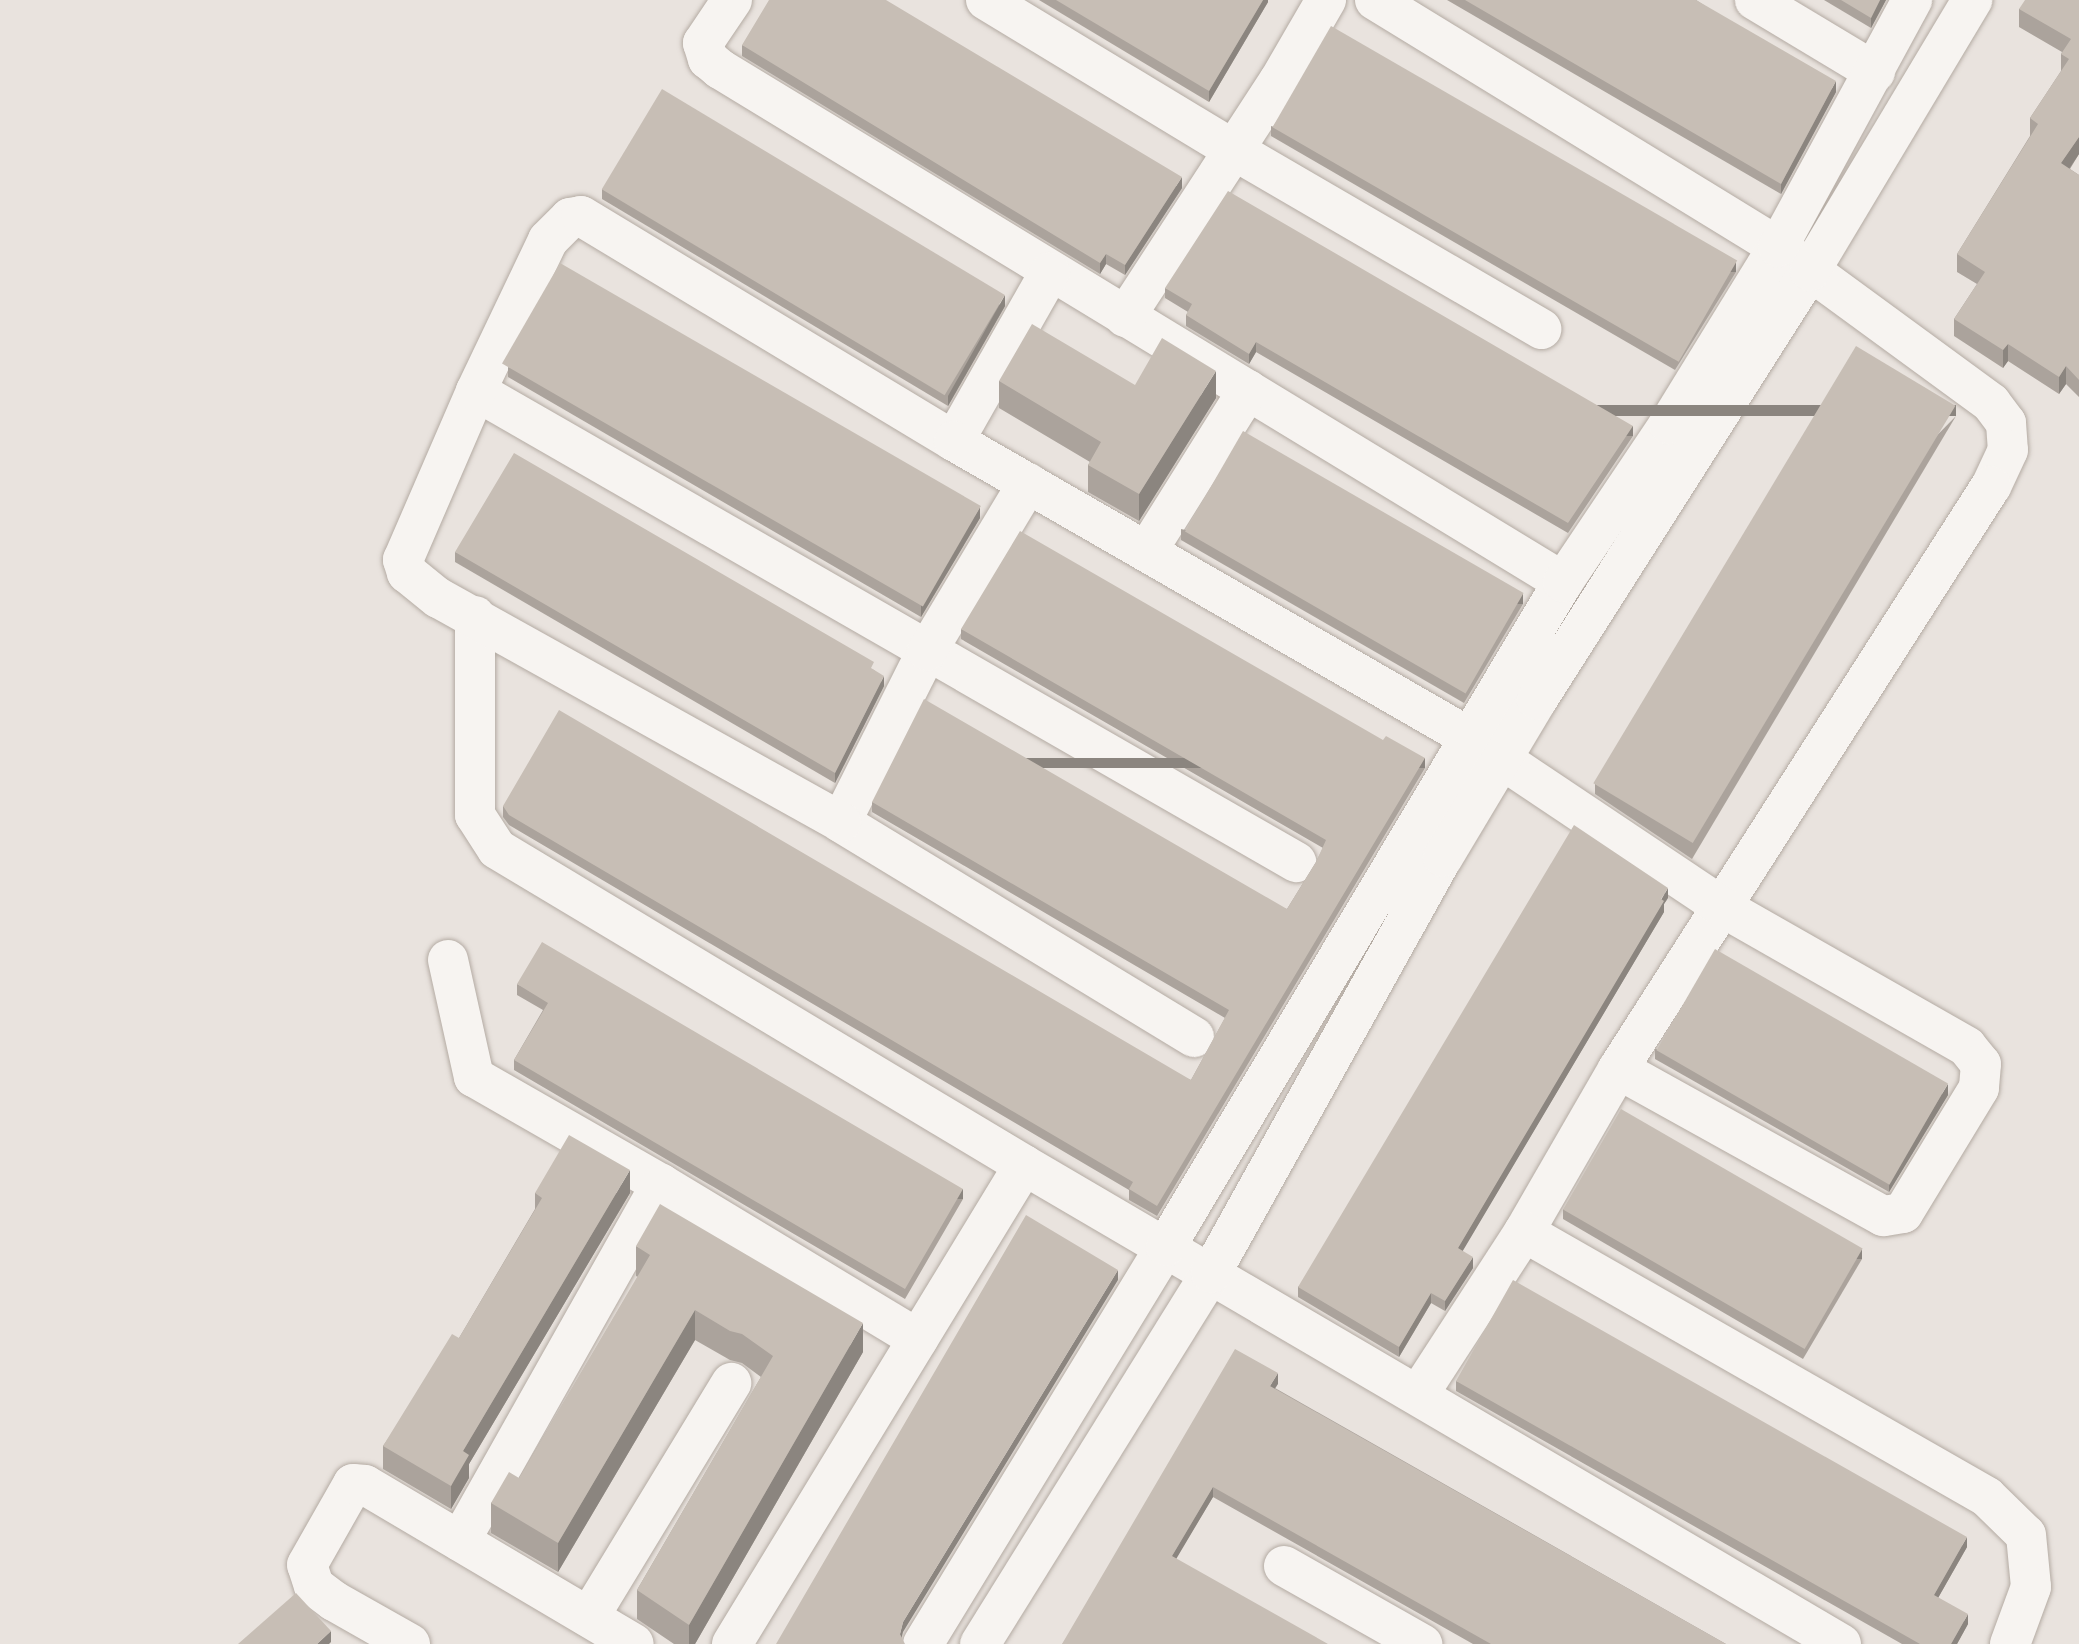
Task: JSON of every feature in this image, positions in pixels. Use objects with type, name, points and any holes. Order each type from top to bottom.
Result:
[{"type":"street","points":[[732,0],[703,43],[708,59],[741,83],[1563,582]]},
{"type":"street","points":[[986,0],[1232,149],[1541,329]]},
{"type":"street","points":[[1125,317],[1279,81],[1326,0]]},
{"type":"street","points":[[1375,0],[1778,247],[1991,403],[2006,423],[2008,450],[1991,486],[1618,1069],[1524,1232],[1418,1395]]},
{"type":"street","points":[[1755,0],[1875,72]]},
{"type":"street","points":[[980,1644],[1211,1273],[1443,857],[1487,748],[1563,582],[1669,424],[1778,247],[1912,0]]},
{"type":"street","points":[[923,1644],[1166,1246],[1487,748],[1810,271],[1972,0]]},
{"type":"street","points":[[1194,1037],[841,822],[416,583],[407,573],[403,560],[476,391],[548,240],[570,218],[581,216],[954,441],[1487,748],[1722,907],[1967,1047],[1981,1064],[1979,1088],[1903,1213],[1883,1216],[1618,1069]]},
{"type":"street","points":[[954,441],[1050,272]]},
{"type":"street","points":[[1147,551],[1248,390]]},
{"type":"street","points":[[476,391],[1296,862]]},
{"type":"street","points":[[841,822],[927,651],[1028,483]]},
{"type":"street","points":[[475,616],[475,815],[497,849],[1024,1165],[1841,1644]]},
{"type":"street","points":[[448,960],[474,1077],[661,1184],[918,1339]]},
{"type":"street","points":[[732,1644],[1024,1165]]},
{"type":"street","points":[[460,1541],[661,1184]]},
{"type":"street","points":[[1524,1232],[1987,1497],[2026,1535],[2031,1587],[2010,1644]]},
{"type":"street","points":[[589,1617],[731,1383]]},
{"type":"street","points":[[384,1639],[314,1586],[307,1565],[353,1484],[365,1485],[634,1644]]},
{"type":"street","points":[[1284,1566],[1422,1644]]},
{"type":"building","points":[[769,0],[886,0],[1182,177],[1125,265],[1106,254],[1100,263],[742,45]]},
{"type":"building","points":[[1056,0],[1263,0],[1209,91]]},
{"type":"building","points":[[1465,0],[1696,0],[1836,81],[1781,184]]},
{"type":"building","points":[[1841,0],[1880,0],[1871,18]]},
{"type":"building","points":[[2025,0],[2079,0],[2079,137],[2061,163],[2079,175],[2079,380],[2066,366],[2059,377],[2008,344],[2003,350],[1954,319],[1985,272],[1957,254],[2038,124],[2030,118],[2069,59],[2061,54],[2071,39],[2019,9]]},
{"type":"building","points":[[1331,26],[1737,260],[1679,362],[1272,127]]},
{"type":"building","points":[[662,89],[1005,295],[945,395],[602,189]]},
{"type":"building","points":[[1228,191],[1633,426],[1568,523],[1256,342],[1249,354],[1186,315],[1192,304],[1165,288]]},
{"type":"building","points":[[560,263],[981,506],[923,606],[502,363]]},
{"type":"building","points":[[1032,324],[1135,385],[1162,338],[1216,371],[1139,494],[1088,465],[1101,442],[999,381]]},
{"type":"building","points":[[1856,346],[1955,406],[1693,843],[1593,783]]},
{"type":"building","points":[[1243,431],[1524,593],[1466,693],[1185,531]]},
{"type":"building","points":[[514,453],[874,662],[871,668],[884,676],[835,773],[455,552]]},
{"type":"building","points":[[1020,531],[1383,740],[1386,736],[1425,758],[1157,1206],[1129,1189],[1133,1182],[509,815],[503,806],[559,710],[1191,1080],[1229,1010],[872,802],[924,699],[1287,909],[1316,862],[1326,840],[961,629]]},
{"type":"building","points":[[1574,825],[1668,888],[1661,899],[1664,901],[1458,1248],[1473,1257],[1445,1301],[1431,1293],[1399,1347],[1298,1287]]},
{"type":"building","points":[[542,942],[963,1189],[905,1289],[514,1060],[548,1003],[517,984]]},
{"type":"building","points":[[1715,949],[1948,1084],[1889,1185],[1656,1050]]},
{"type":"building","points":[[1621,1109],[1863,1248],[1805,1349],[1563,1209]]},
{"type":"building","points":[[569,1135],[630,1170],[463,1451],[469,1455],[451,1486],[383,1446],[452,1334],[459,1338],[542,1198],[535,1193]]},
{"type":"building","points":[[660,1204],[863,1323],[689,1625],[637,1590],[773,1356],[742,1334],[730,1331],[695,1310],[558,1543],[491,1503],[509,1472],[519,1478],[650,1255],[636,1246]]},
{"type":"building","points":[[1026,1215],[1118,1270],[903,1622],[900,1634],[905,1644],[776,1644]]},
{"type":"building","points":[[1513,1280],[1967,1537],[1934,1595],[1968,1614],[1951,1644],[1920,1644],[1456,1381]]},
{"type":"building","points":[[1235,1349],[1278,1373],[1270,1386],[1726,1644],[1491,1644],[1213,1487],[1172,1556],[1328,1644],[1062,1644]]},
{"type":"building","points":[[296,1593],[331,1631],[317,1644],[238,1644]]}]
